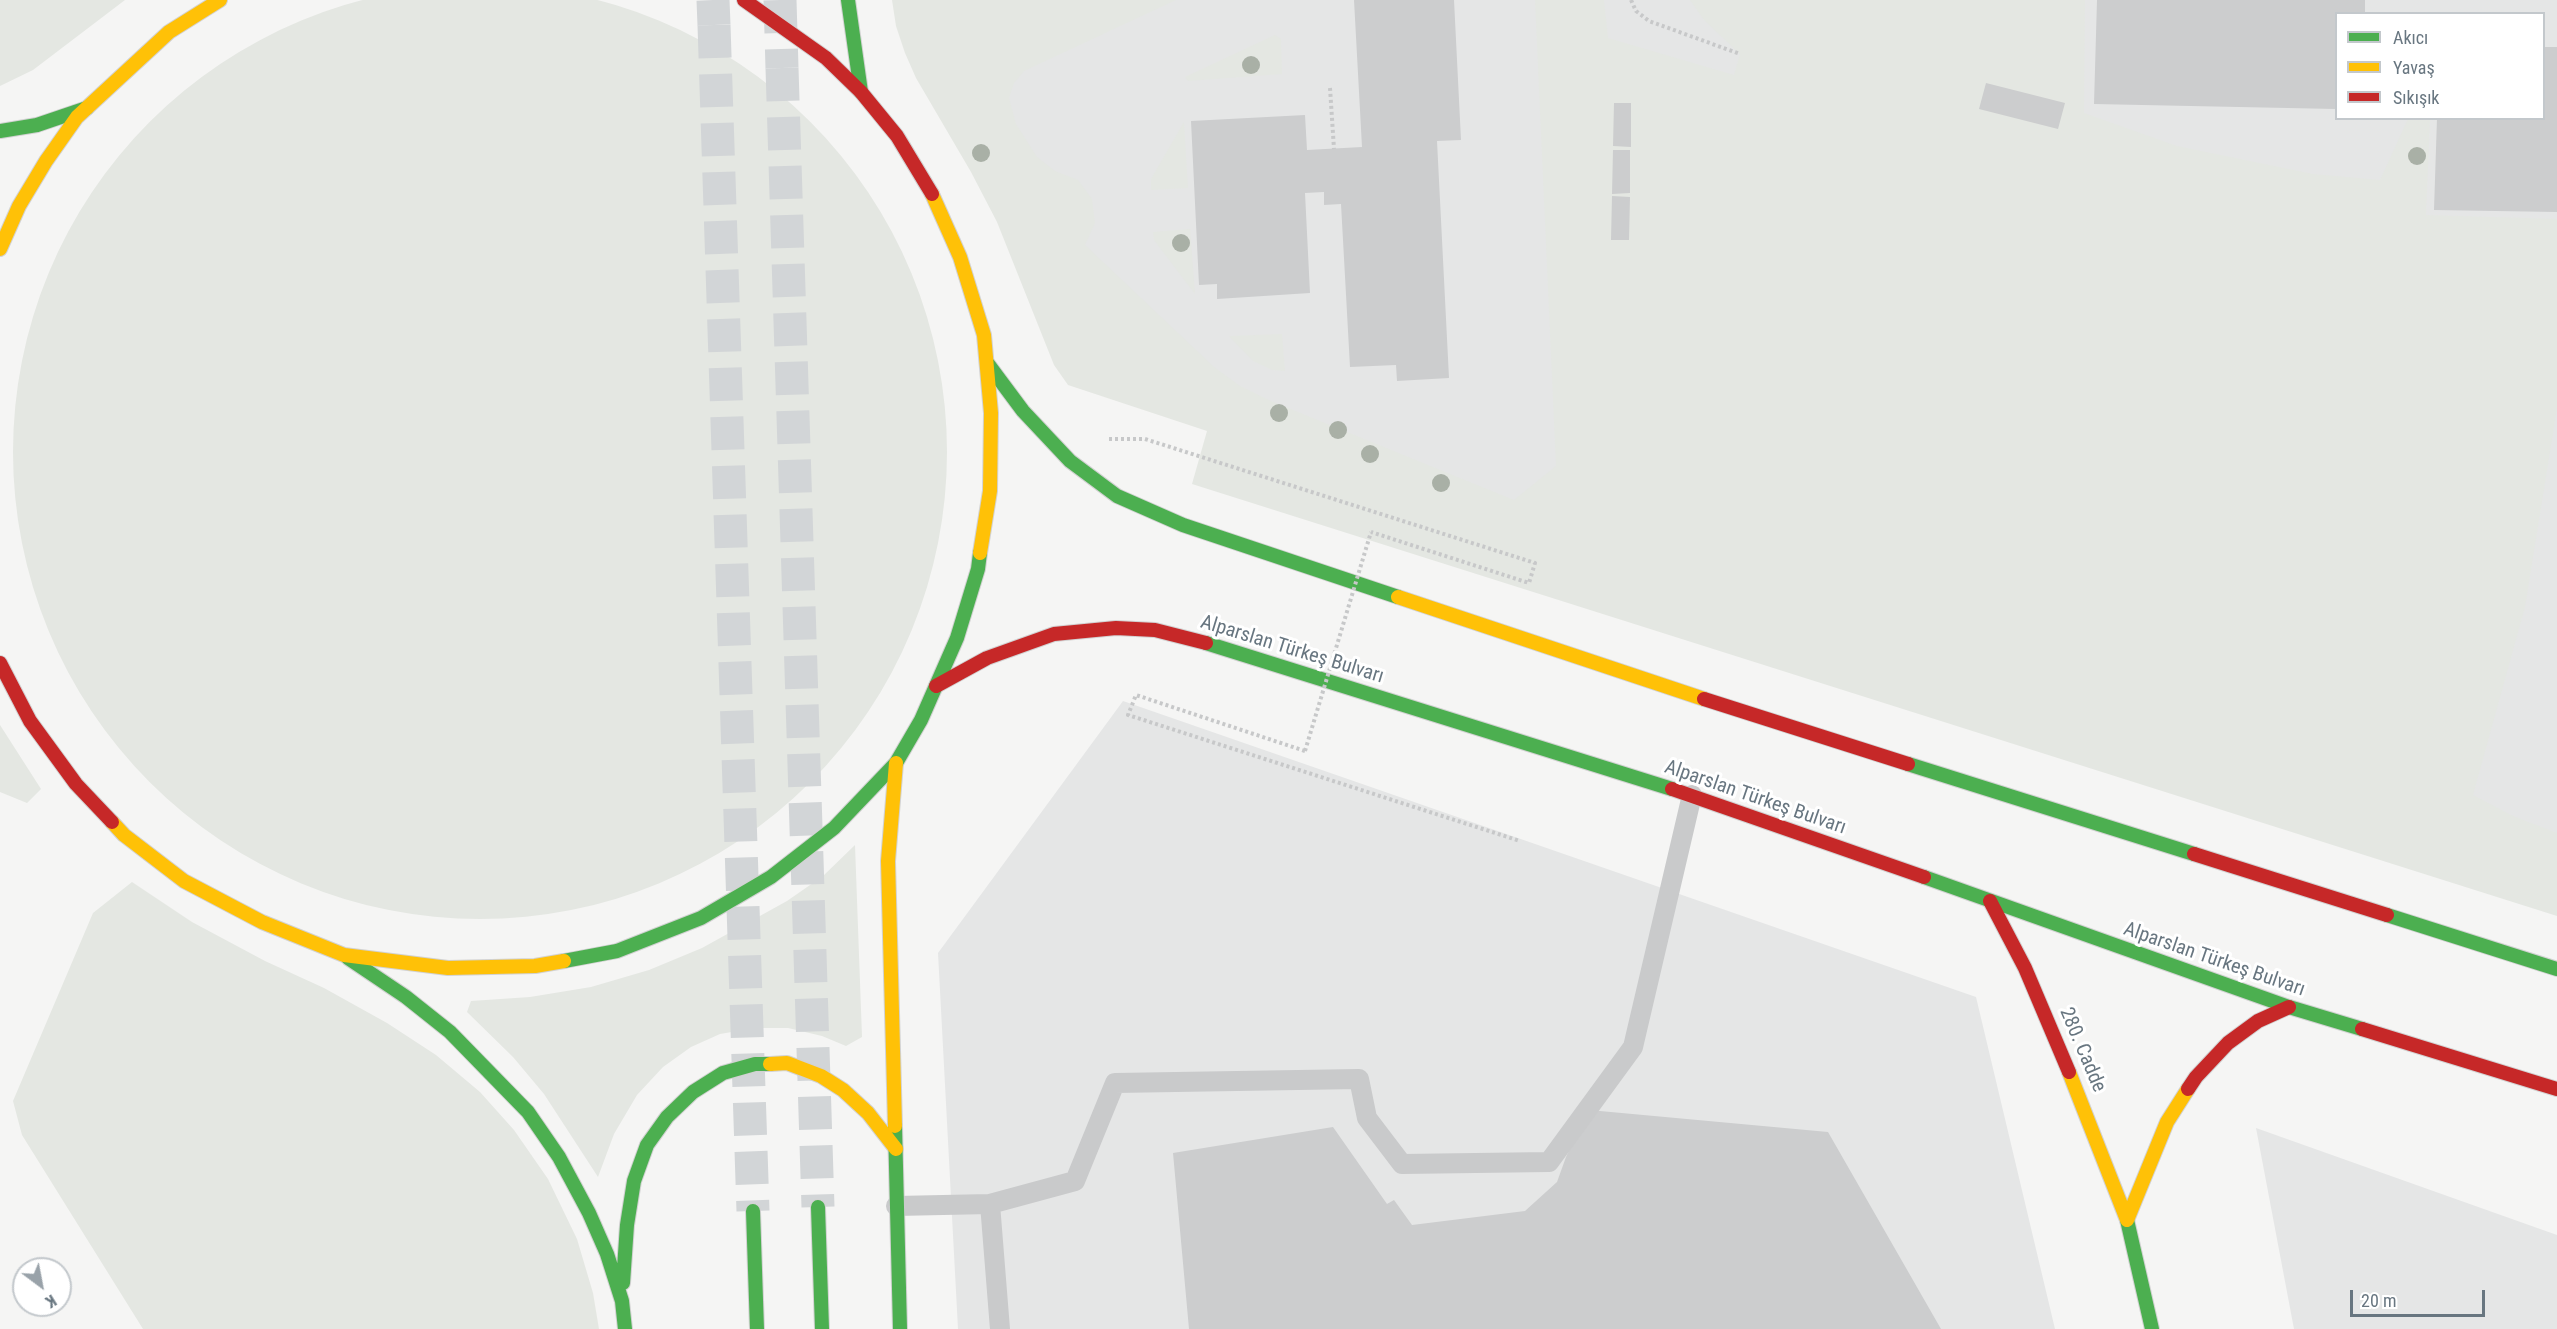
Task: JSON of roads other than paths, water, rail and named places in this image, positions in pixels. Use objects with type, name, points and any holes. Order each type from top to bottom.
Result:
[{"type":"main road","points":[[0,249],[19,206],[46,161],[77,117],[169,32],[220,0]]},
{"type":"main road","points":[[344,955],[459,968],[535,966],[617,951],[701,918],[771,877],[834,828],[896,763],[921,720],[957,638],[978,569],[990,490],[992,413],[984,335],[960,257],[930,189],[897,136],[861,92],[826,58],[762,10],[744,0]]},
{"type":"main road","points":[[848,0],[861,92]]},
{"type":"main road","points":[[0,131],[37,125],[87,108]]},
{"type":"main road","points":[[987,363],[1023,411],[1070,461],[1118,496],[1183,525],[1774,722],[2557,969]]},
{"type":"main road","name":"Alparslan Türkeş Bulvarı","points":[[936,686],[987,658],[1054,634],[1116,628],[1155,630],[1215,645],[1692,795],[2289,1007],[2557,1089]]},
{"type":"main road","points":[[0,663],[30,721],[69,775],[124,835],[184,880],[262,922],[344,955],[406,997],[450,1032],[492,1073],[528,1112],[559,1157],[589,1213],[607,1254],[621,1301],[625,1329]]},
{"type":"main road","points":[[896,763],[888,861],[900,1329]]},
{"type":"main road","name":"280. Cadde","points":[[1990,901],[2025,968],[2053,1029],[2127,1220],[2152,1329]]},
{"type":"main road","points":[[2127,1220],[2167,1122],[2196,1077],[2228,1043],[2258,1022],[2289,1007]]},
{"type":"main road","points":[[621,1301],[627,1225],[634,1181],[647,1145],[667,1117],[693,1092],[723,1073],[754,1064],[788,1063],[821,1076],[843,1090],[868,1113],[896,1149]]},
{"type":"main road","points":[[818,1207],[822,1329]]},
{"type":"main road","points":[[753,1211],[757,1329]]},
{"type":"lane","points":[[896,1206],[990,1204],[1075,1181],[1115,1083],[1359,1079],[1367,1118],[1402,1164],[1549,1162],[1633,1047],[1692,795]]},
{"type":"lane","points":[[990,1204],[1000,1329]]},
{"type":"tunnel","points":[[713,0],[714,25]]},
{"type":"tunnel","points":[[780,0],[782,68]]},
{"type":"tunnel","points":[[714,25],[753,1211]]},
{"type":"tunnel","points":[[782,68],[818,1207]]}]
